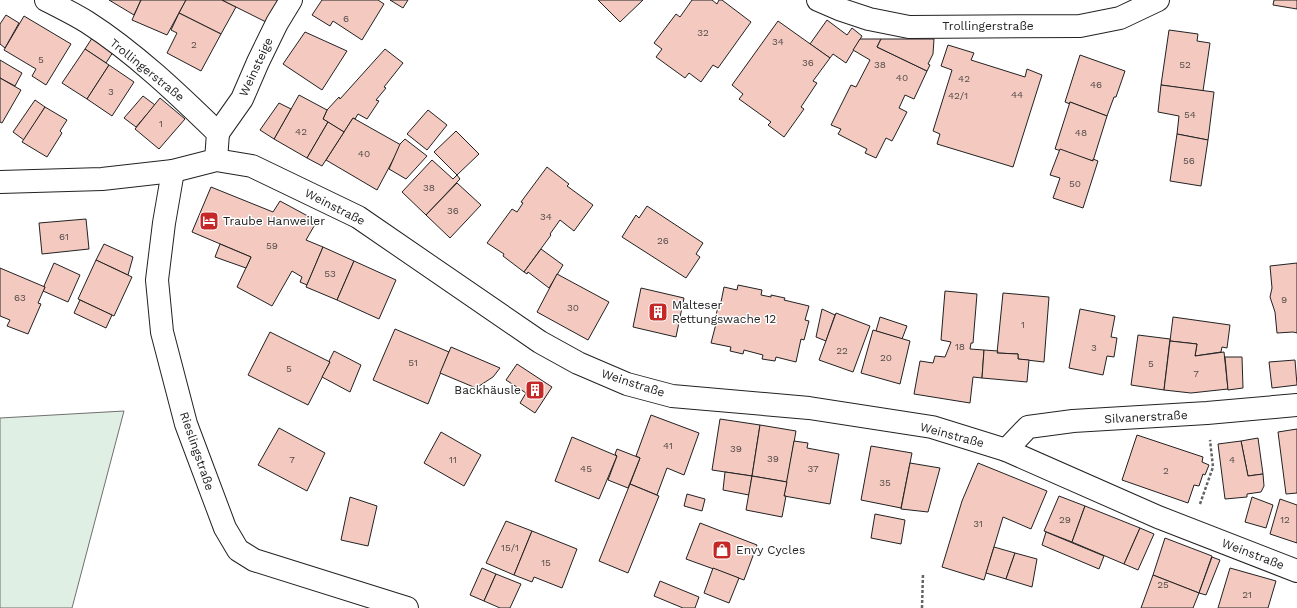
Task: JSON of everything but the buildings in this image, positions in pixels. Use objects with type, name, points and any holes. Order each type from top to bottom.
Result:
[{"type":"street","name":"Trollingerstraße","points":[[46,0],[87,23],[125,50],[173,89],[218,132]]},
{"type":"street","name":"Weinsteige","points":[[218,132],[242,99],[277,23],[291,0]]},
{"type":"street","name":"Trollingerstraße","points":[[818,0],[869,19],[909,26],[1080,26],[1120,18],[1158,0]]},
{"type":"street","points":[[216,160],[218,132]]},
{"type":"street","name":"Weinstraße","points":[[0,182],[102,179],[173,171],[216,160],[252,166],[358,217],[540,342],[578,363],[627,384],[672,396],[809,408],[932,427],[1006,450],[1158,517],[1297,571]]},
{"type":"street","name":"Rieslingstraße","points":[[173,171],[164,223],[157,280],[162,332],[186,424],[225,528],[238,550],[254,560],[407,608]]},
{"type":"street","name":"Silvanerstraße","points":[[1006,450],[1028,427],[1073,421],[1207,413],[1297,405]]},
{"type":"path","points":[[1191,529],[1213,467],[1207,413]]},
{"type":"path","points":[[922,608],[923,573]]},
{"type":"green space","points":[[124,411],[72,608],[0,608],[0,418]]},
{"type":"place","name":"Traube Hanweiler","points":[[209,221]]},
{"type":"place","name":"Malteser Rettungswache 12","points":[[658,312]]},
{"type":"place","name":"Backhäusle","points":[[535,390]]},
{"type":"place","name":"Envy Cycles","points":[[722,550]]}]
